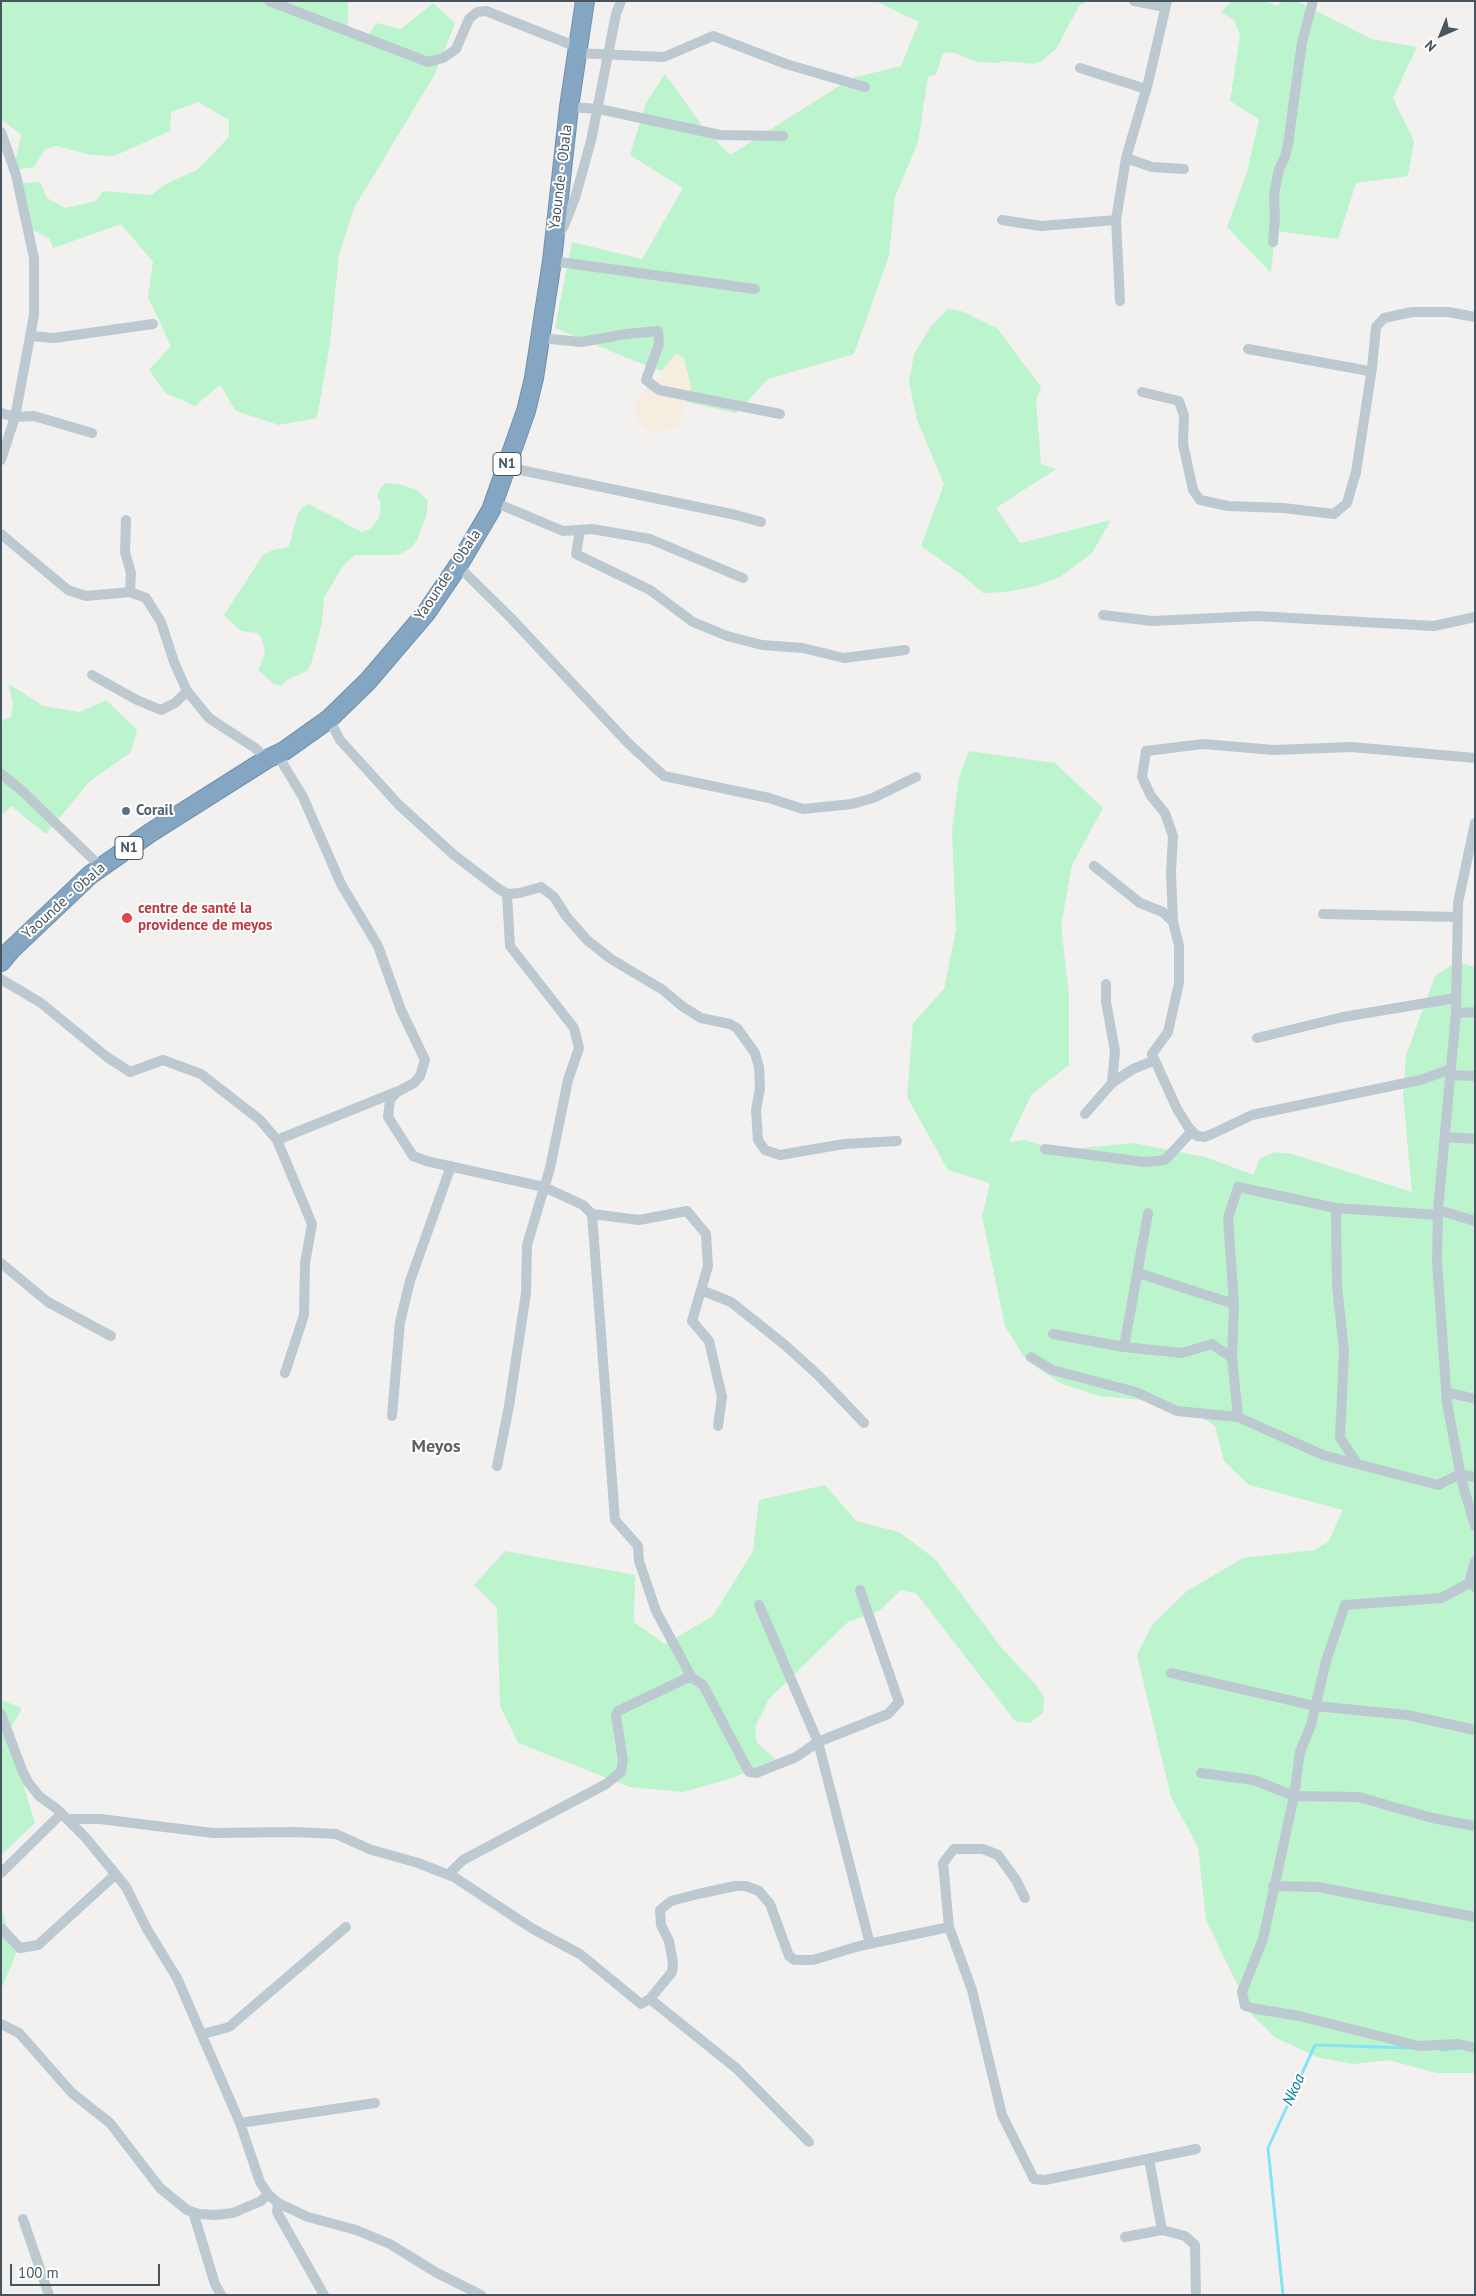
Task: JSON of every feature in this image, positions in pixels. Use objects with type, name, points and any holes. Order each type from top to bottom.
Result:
[{"type":"highway","name":"Yaounde - Obala","points":[[4,954],[77,886],[101,867],[329,719],[368,681],[426,613],[458,566],[494,502],[526,411],[552,260],[569,107],[585,1]]},
{"type":"street","points":[[269,1],[428,62],[443,58],[456,49],[469,19],[477,12],[486,11],[577,50],[608,54],[664,57],[714,36],[786,64],[865,87]]},
{"type":"street","points":[[553,242],[564,226],[575,198],[599,109],[616,14],[621,1]]},
{"type":"street","points":[[1120,301],[1116,220],[1126,158],[1146,89],[1166,4],[1134,1]]},
{"type":"street","points":[[1273,242],[1276,217],[1274,195],[1279,169],[1285,158],[1288,144],[1302,42],[1314,1]]},
{"type":"street","points":[[1080,68],[1146,89]]},
{"type":"street","points":[[569,107],[599,109],[720,135],[782,136]]},
{"type":"street","points":[[1,132],[16,175],[34,258],[34,315],[15,417],[1,460]]},
{"type":"street","points":[[1126,158],[1152,167],[1184,170]]},
{"type":"street","points":[[1002,220],[1041,226],[1116,220]]},
{"type":"street","points":[[552,260],[756,289]]},
{"type":"street","points":[[1142,392],[1179,401],[1184,416],[1183,444],[1193,490],[1200,500],[1228,506],[1283,508],[1334,514],[1347,503],[1356,472],[1372,368],[1376,327],[1384,318],[1398,314],[1448,312],[1475,317]]},
{"type":"street","points":[[30,336],[54,338],[153,324]]},
{"type":"street","points":[[540,338],[581,342],[626,334],[658,331],[659,344],[646,380],[659,390],[780,414]]},
{"type":"street","points":[[1248,349],[1356,370],[1369,371],[1372,368]]},
{"type":"street","points":[[1,413],[15,417],[34,416],[92,433]]},
{"type":"street","points":[[506,467],[736,515],[761,522]]},
{"type":"street","points":[[494,502],[563,531],[592,529],[650,539],[743,578]]},
{"type":"street","points":[[126,520],[125,552],[130,573],[130,592]]},
{"type":"street","points":[[580,530],[576,554],[650,590],[693,622],[728,636],[762,645],[803,648],[844,658],[905,650]]},
{"type":"street","points":[[1,534],[68,590],[86,596],[130,592],[150,601],[161,622],[174,662],[187,691],[210,718],[272,757],[303,797],[340,884],[378,946],[401,1010],[424,1060],[420,1076],[414,1083],[397,1092],[277,1140]]},
{"type":"street","points":[[458,566],[510,617],[628,743],[664,776],[769,798],[803,809],[852,804],[873,798],[916,777]]},
{"type":"street","points":[[1102,615],[1152,621],[1256,616],[1434,626],[1475,617]]},
{"type":"street","points":[[92,674],[137,700],[161,710],[175,703],[187,691]]},
{"type":"street","points":[[329,719],[340,740],[399,805],[454,855],[508,894],[520,893],[541,887],[554,897],[566,916],[587,940],[611,959],[663,990],[682,1006],[701,1018],[730,1024],[737,1028],[755,1053],[759,1067],[760,1088],[756,1110],[758,1140],[765,1150],[780,1155],[844,1144],[897,1141]]},
{"type":"street","points":[[1475,758],[1351,747],[1274,750],[1203,744],[1146,751],[1142,777],[1151,796],[1165,813],[1173,836],[1171,872],[1173,922],[1179,946],[1179,983],[1168,1032],[1152,1054],[1153,1061],[1177,1109],[1197,1136],[1204,1137],[1252,1115],[1451,1072],[1475,1076]]},
{"type":"street","points":[[1,774],[20,789],[101,867]]},
{"type":"street","points":[[1475,823],[1458,903],[1456,1012],[1438,1213],[1437,1261],[1446,1392],[1460,1474],[1475,1526]]},
{"type":"street","points":[[1094,866],[1140,903],[1163,912],[1173,922]]},
{"type":"street","points":[[497,1466],[509,1406],[526,1293],[527,1245],[550,1168],[568,1080],[579,1048],[574,1028],[510,946],[508,894]]},
{"type":"street","points":[[1323,914],[1458,917]]},
{"type":"street","points":[[1,979],[41,1003],[107,1057],[130,1072],[162,1060],[201,1074],[260,1120],[277,1140],[312,1224],[305,1263],[304,1315],[285,1373]]},
{"type":"street","points":[[1106,984],[1106,1002],[1115,1051],[1112,1084]]},
{"type":"street","points":[[1257,1038],[1343,1017],[1456,998]]},
{"type":"street","points":[[1456,1012],[1475,1012]]},
{"type":"street","points":[[1085,1114],[1112,1084],[1133,1069],[1153,1061]]},
{"type":"street","points":[[397,1092],[390,1100],[388,1117],[414,1156],[426,1161],[544,1187],[583,1205],[592,1214],[638,1220],[687,1211],[706,1234],[708,1266],[692,1320],[709,1341],[722,1396],[718,1426]]},
{"type":"street","points":[[1045,1149],[1144,1162],[1165,1160],[1192,1131]]},
{"type":"street","points":[[1445,1137],[1475,1139]]},
{"type":"street","points":[[392,1416],[400,1322],[410,1281],[451,1166]]},
{"type":"street","points":[[1238,1417],[1232,1358],[1234,1304],[1228,1218],[1238,1186],[1336,1208],[1438,1213],[1475,1221]]},
{"type":"street","points":[[1336,1208],[1337,1286],[1344,1351],[1340,1438],[1357,1464]]},
{"type":"street","points":[[1124,1347],[1148,1213]]},
{"type":"street","points":[[592,1214],[615,1520],[638,1546],[640,1562],[656,1612],[692,1678],[703,1685],[749,1772],[756,1772],[796,1757],[818,1742],[888,1714],[899,1702],[860,1590]]},
{"type":"street","points":[[1,1263],[48,1302],[111,1336]]},
{"type":"street","points":[[1138,1273],[1234,1304]]},
{"type":"street","points":[[701,1290],[730,1302],[785,1345],[819,1376],[864,1423]]},
{"type":"street","points":[[1054,1334],[1124,1347],[1182,1353],[1212,1344],[1232,1358]]},
{"type":"street","points":[[1031,1358],[1052,1370],[1136,1392],[1177,1411],[1238,1417],[1324,1454],[1357,1464],[1438,1485],[1460,1474],[1475,1477]]},
{"type":"street","points":[[1446,1392],[1475,1399]]},
{"type":"street","points":[[1475,1561],[1473,1582],[1441,1598],[1345,1605],[1326,1661],[1311,1725],[1300,1752],[1294,1796],[1263,1939],[1242,1992],[1245,2006],[1299,2016],[1419,2046],[1459,2044],[1475,2048]]},
{"type":"street","points":[[759,1605],[818,1742],[870,1944]]},
{"type":"street","points":[[1171,1673],[1315,1706],[1407,1715],[1475,1730]]},
{"type":"street","points":[[448,1875],[463,1860],[606,1784],[622,1772],[623,1760],[616,1716],[618,1711],[672,1684],[692,1678]]},
{"type":"street","points":[[1,1714],[28,1782],[39,1796],[64,1816],[126,1887],[147,1929],[177,1978],[203,2034],[240,2123],[260,2182],[268,2194],[278,2203],[308,2217],[356,2230],[390,2244],[437,2273],[481,2295]]},
{"type":"street","points":[[1201,1773],[1254,1780],[1294,1796],[1358,1798],[1432,1818],[1475,1826]]},
{"type":"street","points":[[1,1873],[64,1816],[214,1833],[293,1832],[336,1834],[369,1849],[418,1863],[448,1875],[533,1929],[580,1954],[641,2004],[650,2000],[672,1972],[673,1963],[669,1941],[661,1925],[660,1910],[671,1901],[698,1894],[735,1886],[746,1886],[759,1891],[770,1904],[789,1956],[795,1960],[813,1960],[870,1944],[949,1928]]},
{"type":"street","points":[[1025,1898],[1016,1880],[998,1855],[983,1848],[954,1849],[943,1863],[949,1928],[972,1990],[1002,2115],[1034,2179],[1045,2180],[1196,2149]]},
{"type":"street","points":[[1,1928],[20,1948],[38,1945],[116,1874]]},
{"type":"street","points":[[1273,1886],[1318,1887],[1475,1917]]},
{"type":"street","points":[[203,2034],[228,2027],[346,1927]]},
{"type":"street","points":[[650,2000],[736,2068],[809,2142]]},
{"type":"street","points":[[1,2024],[19,2033],[72,2093],[110,2123],[160,2188],[172,2200],[193,2212],[215,2215],[233,2213],[261,2201],[268,2194]]},
{"type":"street","points":[[240,2123],[375,2103]]},
{"type":"street","points":[[1149,2159],[1162,2230]]},
{"type":"street","points":[[278,2203],[277,2212],[324,2295]]},
{"type":"street","points":[[193,2212],[215,2284],[221,2295]]},
{"type":"street","points":[[23,2219],[49,2295]]},
{"type":"street","points":[[1126,2237],[1162,2230],[1185,2236],[1195,2245],[1196,2295]]},
{"type":"green space","points":[[1,1],[346,1],[348,3],[348,27],[366,38],[377,23],[401,29],[433,3],[455,23],[435,74],[354,208],[339,255],[330,343],[317,418],[279,425],[236,411],[220,385],[195,406],[166,393],[149,370],[171,346],[148,297],[153,262],[121,224],[53,248],[49,238],[31,229],[22,183],[40,182],[47,198],[65,208],[96,201],[103,191],[151,195],[166,184],[197,170],[229,137],[229,120],[198,102],[171,112],[170,131],[114,156],[91,155],[56,146],[45,149],[34,167],[14,170],[21,134],[1,120]]},
{"type":"green space","points":[[875,1],[1087,1],[1079,6],[1056,49],[1042,61],[1034,64],[1005,61],[997,63],[977,62],[952,52],[943,53],[936,74],[928,77],[918,142],[895,197],[889,256],[854,354],[768,379],[736,413],[686,402],[691,388],[684,358],[676,354],[662,371],[555,328],[572,242],[642,259],[683,188],[630,155],[646,103],[665,74],[703,127],[730,155],[852,78],[901,66],[919,22]]},
{"type":"green space","points":[[1232,1],[1266,1],[1277,6],[1282,1],[1297,1],[1371,39],[1417,47],[1393,98],[1414,141],[1408,176],[1356,183],[1338,239],[1275,231],[1271,273],[1227,227],[1247,172],[1259,119],[1230,101],[1240,36],[1235,21],[1221,12]]},
{"type":"green space","points":[[948,309],[961,311],[997,328],[1041,387],[1036,401],[1041,464],[1056,469],[996,508],[1020,543],[1111,520],[1092,553],[1060,577],[1036,586],[1006,592],[983,593],[962,575],[921,546],[944,484],[917,420],[909,382],[914,354],[931,326]]},
{"type":"green space","points":[[385,483],[402,485],[417,490],[428,501],[426,517],[417,540],[412,547],[398,555],[355,555],[343,566],[324,598],[322,623],[311,664],[307,671],[287,680],[281,686],[274,684],[258,670],[265,654],[262,638],[257,633],[241,631],[224,615],[263,555],[273,550],[289,547],[297,515],[302,508],[309,504],[362,532],[370,529],[379,518],[381,503],[377,496]]},
{"type":"green space","points":[[9,684],[43,706],[80,712],[106,700],[137,730],[131,752],[90,781],[46,834],[11,806],[1,816],[1,721],[11,717],[13,705]]},
{"type":"green space","points":[[969,751],[1055,763],[1103,808],[1072,865],[1061,926],[1069,994],[1069,1065],[1031,1095],[1009,1142],[1024,1140],[1061,1150],[1133,1143],[1205,1157],[1254,1175],[1259,1159],[1275,1152],[1292,1154],[1412,1192],[1403,1094],[1406,1055],[1435,976],[1456,962],[1475,967],[1475,2073],[1436,2073],[1389,2060],[1354,2064],[1320,2058],[1276,2038],[1252,2015],[1206,1920],[1198,1847],[1171,1797],[1137,1655],[1152,1625],[1187,1591],[1243,1558],[1314,1550],[1328,1542],[1343,1510],[1249,1485],[1224,1461],[1215,1426],[1201,1417],[1164,1402],[1099,1396],[1062,1384],[1026,1360],[1005,1326],[982,1216],[990,1183],[948,1170],[907,1097],[913,1023],[944,989],[956,930],[952,830],[959,777]]},
{"type":"green space","points":[[825,1485],[856,1521],[899,1532],[935,1559],[1001,1647],[1036,1685],[1044,1697],[1043,1713],[1030,1723],[1015,1721],[916,1593],[901,1590],[880,1610],[848,1622],[769,1699],[755,1727],[757,1743],[776,1759],[729,1779],[683,1792],[630,1787],[518,1743],[500,1706],[497,1608],[474,1585],[505,1551],[635,1575],[634,1622],[665,1644],[713,1616],[753,1551],[759,1500]]},
{"type":"green space","points":[[1,1700],[22,1708],[8,1733],[35,1823],[1,1855]]},
{"type":"green space","points":[[1,1906],[5,1921],[18,1949],[1,1990]]},
{"type":"sand","points":[[676,353],[684,358],[691,388],[677,428],[652,434],[638,421],[633,404],[654,381],[665,378],[662,371]]},
{"type":"waterway","name":"Nkoa","points":[[1283,2295],[1268,2148],[1315,2045],[1410,2048]]},
{"type":"waterway","name":"Nkoa","points":[[1442,2050],[1460,2048]]},
{"type":"place","name":"Corail","points":[[126,811]]},
{"type":"place","name":"centre de santé la providence de meyos","points":[[127,918]]},
{"type":"district","name":"Meyos","points":[[436,1447]]}]
